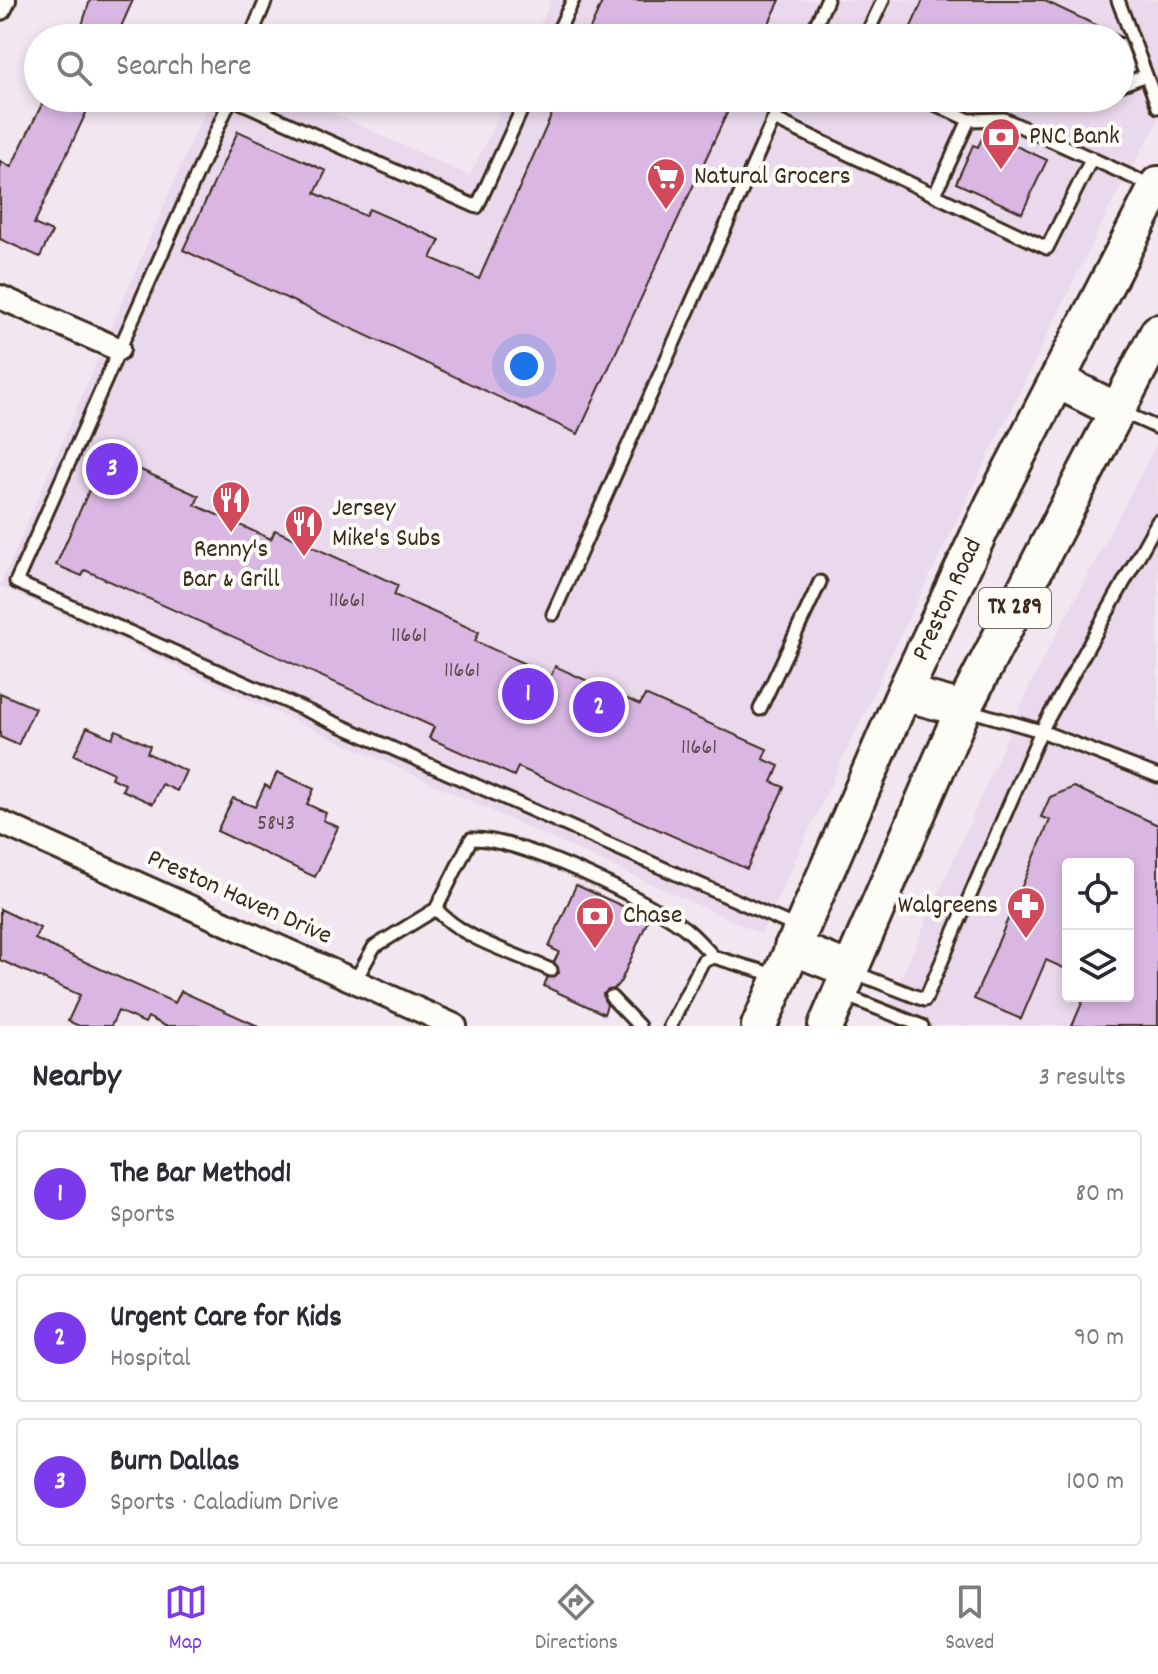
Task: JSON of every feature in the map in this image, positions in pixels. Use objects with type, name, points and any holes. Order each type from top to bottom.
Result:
[{"type":"main road","name":"Preston Road","points":[[759,1026],[904,693],[993,504],[1157,186]]},
{"type":"main road","name":"TX 289","points":[[826,1026],[963,709],[1158,332]]},
{"type":"main road","points":[[1058,381],[1118,411]]},
{"type":"main road","points":[[904,693],[963,709]]},
{"type":"main road","points":[[791,951],[845,982]]},
{"type":"street","points":[[0,8],[4,0]]},
{"type":"street","points":[[0,297],[118,349]]},
{"type":"street","name":"Preston Haven Drive","points":[[0,822],[455,1026]]},
{"type":"lane","points":[[256,24],[266,0]]},
{"type":"lane","points":[[562,24],[573,0]]},
{"type":"lane","points":[[816,24],[827,0]]},
{"type":"lane","points":[[872,24],[883,0]]},
{"type":"lane","points":[[1118,0],[1126,24]]},
{"type":"lane","points":[[1134,47],[1158,107]]},
{"type":"lane","points":[[1134,80],[1144,76]]},
{"type":"lane","points":[[225,112],[16,582],[791,951]]},
{"type":"lane","points":[[263,112],[477,207],[521,112]]},
{"type":"lane","points":[[553,614],[777,112]]},
{"type":"lane","points":[[952,112],[969,120],[1004,119],[1157,186]]},
{"type":"lane","points":[[774,119],[1047,248],[1092,158]]},
{"type":"lane","points":[[935,194],[969,120]]},
{"type":"lane","points":[[1118,411],[1158,428]]},
{"type":"lane","points":[[845,982],[925,1000],[1041,731],[1158,521]]},
{"type":"lane","points":[[760,709],[820,582]]},
{"type":"lane","points":[[963,709],[1041,731],[1158,776]]},
{"type":"lane","points":[[355,981],[374,947],[436,909],[462,851],[471,839],[486,838],[561,864],[643,902],[687,930],[714,957]]},
{"type":"lane","points":[[436,909],[447,920],[481,940],[551,970]]},
{"type":"lane","points":[[670,1026],[703,961],[714,957],[791,951]]},
{"type":"lane","points":[[845,982],[922,1026]]},
{"type":"lane","points":[[611,997],[639,1026]]},
{"type":"shaded area","points":[[551,0],[1158,0],[1158,122],[1116,195],[893,651],[761,934],[0,586],[204,112],[331,112],[470,176],[500,112],[1134,112],[1134,24],[540,24]]},
{"type":"shaded area","points":[[1158,441],[1158,1026],[929,1026],[887,1010],[1031,683]]},
{"type":"building","points":[[90,0],[133,0],[122,24],[82,24]]},
{"type":"building","points":[[603,0],[780,0],[769,24],[592,24]]},
{"type":"building","points":[[923,0],[1043,0],[1094,24],[912,24]]},
{"type":"building","points":[[38,112],[86,112],[34,224],[52,232],[40,257],[0,239],[0,161],[11,167]]},
{"type":"building","points":[[553,112],[728,112],[578,434],[183,250],[238,131],[326,171],[315,193],[365,216],[369,209],[440,240],[431,258],[479,279]]},
{"type":"building","name":"PNC Bank","points":[[985,132],[1047,160],[1022,213],[956,183],[973,145],[978,147]]},
{"type":"building","points":[[105,454],[199,496],[195,505],[271,539],[275,530],[398,585],[394,595],[479,632],[475,641],[551,676],[555,666],[640,705],[645,695],[767,749],[763,759],[779,766],[772,782],[784,787],[747,869],[518,767],[514,776],[429,738],[434,727],[85,570],[82,576],[56,565]]},
{"type":"building","points":[[0,693],[35,708],[18,745],[0,737]]},
{"type":"building","points":[[87,727],[112,738],[116,730],[150,746],[147,753],[186,771],[177,791],[162,784],[153,804],[122,790],[125,784],[111,778],[113,773],[74,755]]},
{"type":"building","points":[[277,772],[314,789],[307,804],[326,813],[323,820],[338,827],[315,877],[217,831],[233,798],[255,807],[265,785],[270,788]]},
{"type":"building","name":"Walgreens","points":[[1074,787],[1158,825],[1158,1026],[1072,1026],[1082,1002],[1134,1002],[1134,858],[1062,858],[1062,967],[1046,960],[1021,1019],[974,999],[1050,820],[1041,817],[1050,797]]},
{"type":"building","name":"Chase","points":[[576,885],[649,918],[621,981],[603,994],[607,1005],[604,1014],[544,986],[547,978],[559,973],[554,962],[559,952],[549,947]]},
{"type":"building","points":[[0,909],[40,928],[35,939],[175,1003],[181,991],[258,1026],[165,1026],[148,1017],[145,1023],[118,1011],[111,1026],[79,1026],[68,1021],[80,995],[0,960]]},
{"type":"place","name":"PNC Bank","points":[[1001,171]]},
{"type":"place","name":"Natural Grocers","points":[[666,211]]},
{"type":"place","name":"Burn Dallas","points":[[112,469]]},
{"type":"place","name":"Renny's Bar & Grill","points":[[231,534]]},
{"type":"place","name":"Jersey Mike's Subs","points":[[304,558]]},
{"type":"place","name":"The Bar Method1","points":[[528,694]]},
{"type":"place","name":"Urgent Care for Kids","points":[[599,707]]},
{"type":"place","name":"Walgreens","points":[[1026,940]]},
{"type":"place","name":"Chase","points":[[595,950]]}]
